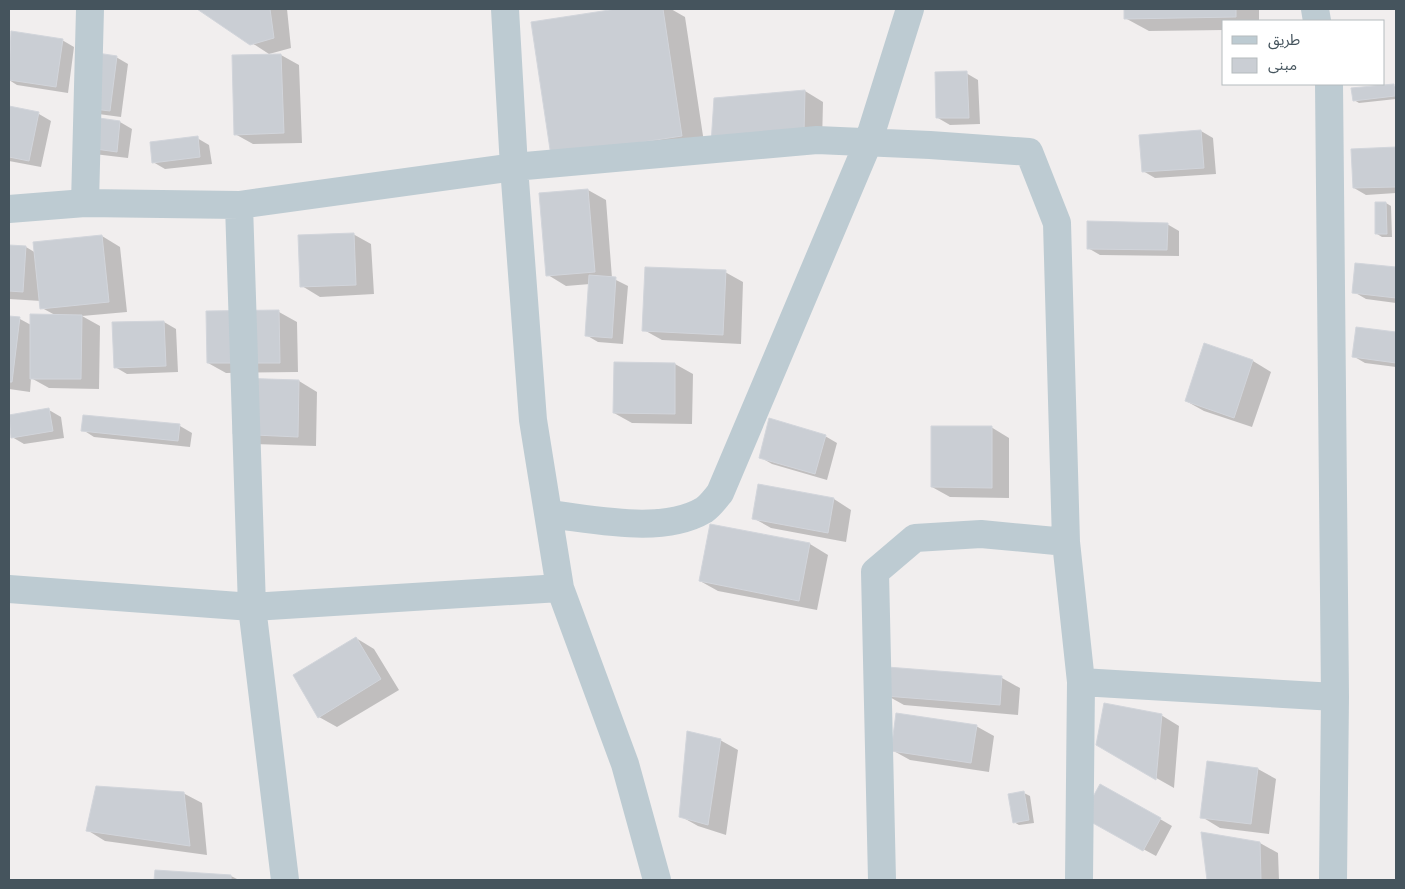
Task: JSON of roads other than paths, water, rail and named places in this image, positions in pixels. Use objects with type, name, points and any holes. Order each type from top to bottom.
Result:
[{"type":"street","points":[[85,203],[90,9]]},
{"type":"street","points":[[505,9],[514,167],[533,420],[560,588],[625,764],[657,880]]},
{"type":"street","points":[[548,514],[640,525],[683,518],[704,510],[720,494],[868,142],[910,9]]},
{"type":"street","points":[[1329,85],[1335,697],[1332,880]]},
{"type":"street","points":[[9,209],[85,203],[239,205],[514,167],[817,140],[1029,152],[1057,223],[1066,542],[1081,682],[1079,880]]},
{"type":"street","points":[[239,205],[252,607],[285,880]]},
{"type":"street","points":[[882,880],[875,572],[915,538],[981,534],[1066,542]]},
{"type":"street","points":[[9,589],[252,607],[560,588]]},
{"type":"street","points":[[1081,682],[1335,697]]}]
